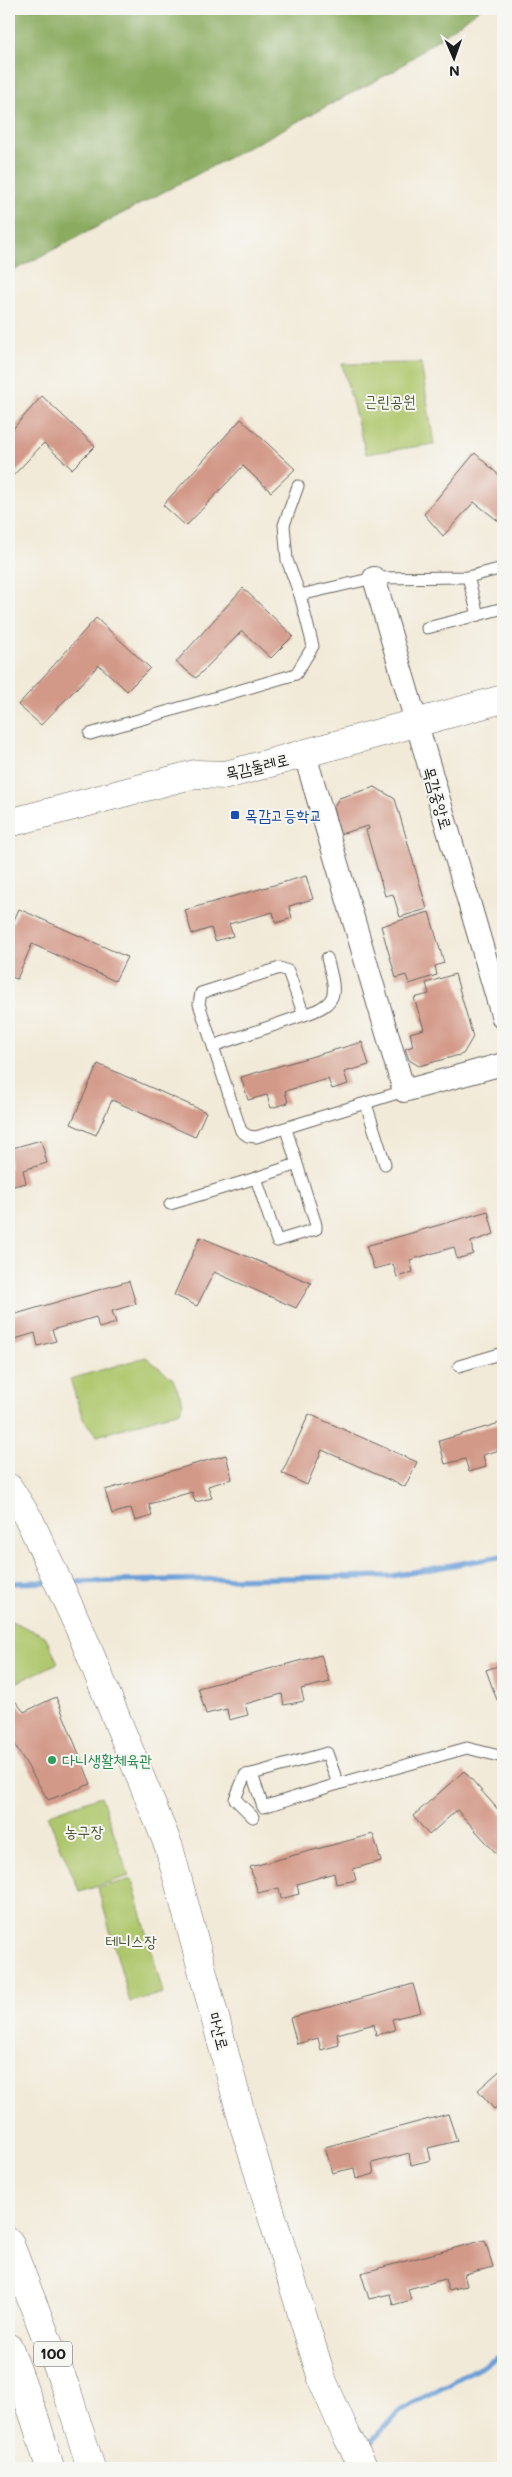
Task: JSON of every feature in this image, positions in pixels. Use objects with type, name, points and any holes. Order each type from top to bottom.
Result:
[{"type":"main road","name":"목감둘레로","points":[[9,823],[196,774],[226,775],[305,755],[503,699]]},
{"type":"main road","name":"마산로","points":[[9,1488],[30,1521],[81,1632],[169,1848],[245,2129],[323,2382],[346,2434],[364,2468]]},
{"type":"main road","name":"100","points":[[9,2242],[68,2391],[92,2468]]},
{"type":"main road","name":"100","points":[[9,2348],[36,2419],[50,2468]]},
{"type":"street","name":"목감중앙로","points":[[374,578],[503,1018]]},
{"type":"street","points":[[305,755],[404,1091],[503,1064]]},
{"type":"lane","points":[[90,734],[296,674],[313,646],[300,595],[287,560],[284,525],[298,486]]},
{"type":"lane","points":[[300,595],[374,578],[468,577],[503,568]]},
{"type":"lane","points":[[468,577],[478,615]]},
{"type":"lane","points":[[427,628],[503,608]]},
{"type":"lane","points":[[213,1046],[322,1009],[332,999],[334,984],[327,958]]},
{"type":"lane","points":[[304,1015],[288,971],[280,968],[201,993],[199,1004],[241,1131],[248,1136],[256,1137],[404,1091]]},
{"type":"lane","points":[[366,1104],[385,1164]]},
{"type":"lane","points":[[256,1178],[277,1242],[313,1232],[316,1229],[286,1129]]},
{"type":"lane","points":[[170,1204],[297,1164]]},
{"type":"lane","points":[[459,1366],[503,1353]]},
{"type":"lane","points":[[252,1774],[263,1807],[467,1748],[503,1756]]},
{"type":"lane","points":[[253,1817],[236,1799],[244,1775],[327,1753],[338,1784]]},
{"type":"green space","points":[[9,9],[480,9],[394,71],[9,273]]},
{"type":"green space","name":"근린공원","points":[[421,363],[434,444],[366,454],[342,364]]},
{"type":"green space","points":[[146,1357],[173,1379],[183,1403],[180,1411],[97,1436],[83,1419],[70,1379]]},
{"type":"green space","points":[[9,1620],[45,1636],[58,1663],[9,1686]]},
{"type":"green space","name":"농구장","points":[[101,1796],[129,1876],[80,1892],[47,1815]]},
{"type":"green space","name":"테니스장","points":[[132,1879],[163,1993],[130,2002],[98,1888]]},
{"type":"building","points":[[42,396],[95,446],[72,469],[44,443],[9,480],[9,433]]},
{"type":"building","points":[[241,419],[295,469],[271,492],[243,466],[186,526],[163,505]]},
{"type":"building","points":[[475,453],[503,479],[503,520],[501,523],[474,502],[443,536],[424,514]]},
{"type":"building","points":[[243,588],[293,636],[271,658],[242,631],[196,678],[176,662]]},
{"type":"building","points":[[96,618],[150,668],[127,691],[99,665],[41,725],[18,705]]},
{"type":"building","points":[[375,787],[395,799],[427,909],[400,917],[393,894],[385,896],[366,830],[369,829],[368,826],[340,834],[333,808],[339,798]]},
{"type":"building","points":[[503,802],[503,822],[497,804]]},
{"type":"building","points":[[306,876],[313,899],[289,906],[292,918],[276,923],[273,912],[229,924],[233,936],[215,941],[211,928],[192,934],[185,910]]},
{"type":"building","points":[[19,909],[127,957],[115,981],[32,944],[17,979],[9,976],[9,931]]},
{"type":"building","points":[[429,912],[444,963],[435,966],[437,975],[409,984],[406,975],[396,978],[381,926]]},
{"type":"building","points":[[455,974],[473,1037],[463,1054],[419,1066],[409,1060],[405,1049],[413,1046],[410,1033],[424,1029],[414,998],[429,994],[426,983]]},
{"type":"building","points":[[362,1042],[369,1065],[344,1072],[348,1084],[332,1089],[328,1079],[285,1091],[288,1103],[271,1108],[267,1095],[248,1100],[241,1077]]},
{"type":"building","points":[[98,1064],[206,1112],[195,1137],[112,1100],[96,1135],[71,1124]]},
{"type":"building","points":[[41,1140],[47,1163],[23,1170],[26,1183],[10,1187],[9,1149]]},
{"type":"building","points":[[488,1211],[494,1234],[471,1242],[473,1254],[457,1259],[454,1247],[410,1260],[413,1272],[397,1277],[393,1264],[374,1269],[366,1246]]},
{"type":"building","points":[[200,1237],[311,1283],[296,1308],[214,1272],[197,1306],[174,1295]]},
{"type":"building","points":[[129,1281],[136,1304],[112,1311],[116,1323],[99,1328],[96,1317],[52,1330],[56,1341],[38,1346],[35,1333],[15,1339],[9,1316]]},
{"type":"building","points":[[309,1414],[417,1462],[405,1487],[322,1450],[307,1485],[282,1473]]},
{"type":"building","points":[[503,1422],[503,1449],[483,1455],[486,1467],[469,1472],[465,1459],[445,1464],[439,1441]]},
{"type":"building","points":[[226,1455],[232,1479],[208,1486],[212,1498],[195,1502],[192,1492],[149,1504],[152,1516],[135,1521],[131,1508],[112,1514],[105,1490]]},
{"type":"building","points":[[321,1655],[330,1682],[301,1689],[304,1701],[284,1705],[282,1694],[245,1704],[248,1715],[229,1720],[227,1709],[206,1714],[198,1688]]},
{"type":"building","points":[[503,1664],[503,1698],[497,1700],[486,1670]]},
{"type":"building","name":"다니생활체육관","points":[[11,1696],[24,1712],[56,1697],[91,1784],[48,1800],[9,1735],[9,1697]]},
{"type":"building","points":[[464,1771],[503,1815],[503,1861],[457,1810],[429,1835],[413,1816]]},
{"type":"building","points":[[373,1834],[381,1861],[353,1869],[356,1880],[336,1884],[334,1873],[297,1884],[299,1894],[281,1899],[279,1888],[258,1893],[250,1867]]},
{"type":"building","points":[[413,1984],[421,2012],[392,2019],[395,2030],[376,2035],[374,2024],[337,2034],[339,2045],[321,2050],[318,2038],[297,2044],[290,2018]]},
{"type":"building","points":[[503,2068],[503,2102],[494,2109],[478,2090]]},
{"type":"building","points":[[448,2114],[457,2141],[428,2148],[431,2160],[411,2165],[409,2153],[372,2163],[374,2174],[356,2179],[354,2168],[332,2173],[325,2147]]},
{"type":"building","points":[[485,2240],[493,2267],[464,2274],[467,2286],[448,2290],[445,2279],[408,2289],[411,2300],[393,2305],[390,2294],[369,2299],[361,2273]]},
{"type":"waterway","points":[[66,1582],[392,1576],[503,1556]]},
{"type":"waterway","points":[[9,1583],[49,1582]]},
{"type":"waterway","points":[[364,2450],[399,2411],[503,2355]]},
{"type":"place","name":"목감고등학교","points":[[235,815]]},
{"type":"place","name":"다니생활체육관","points":[[52,1760]]}]
